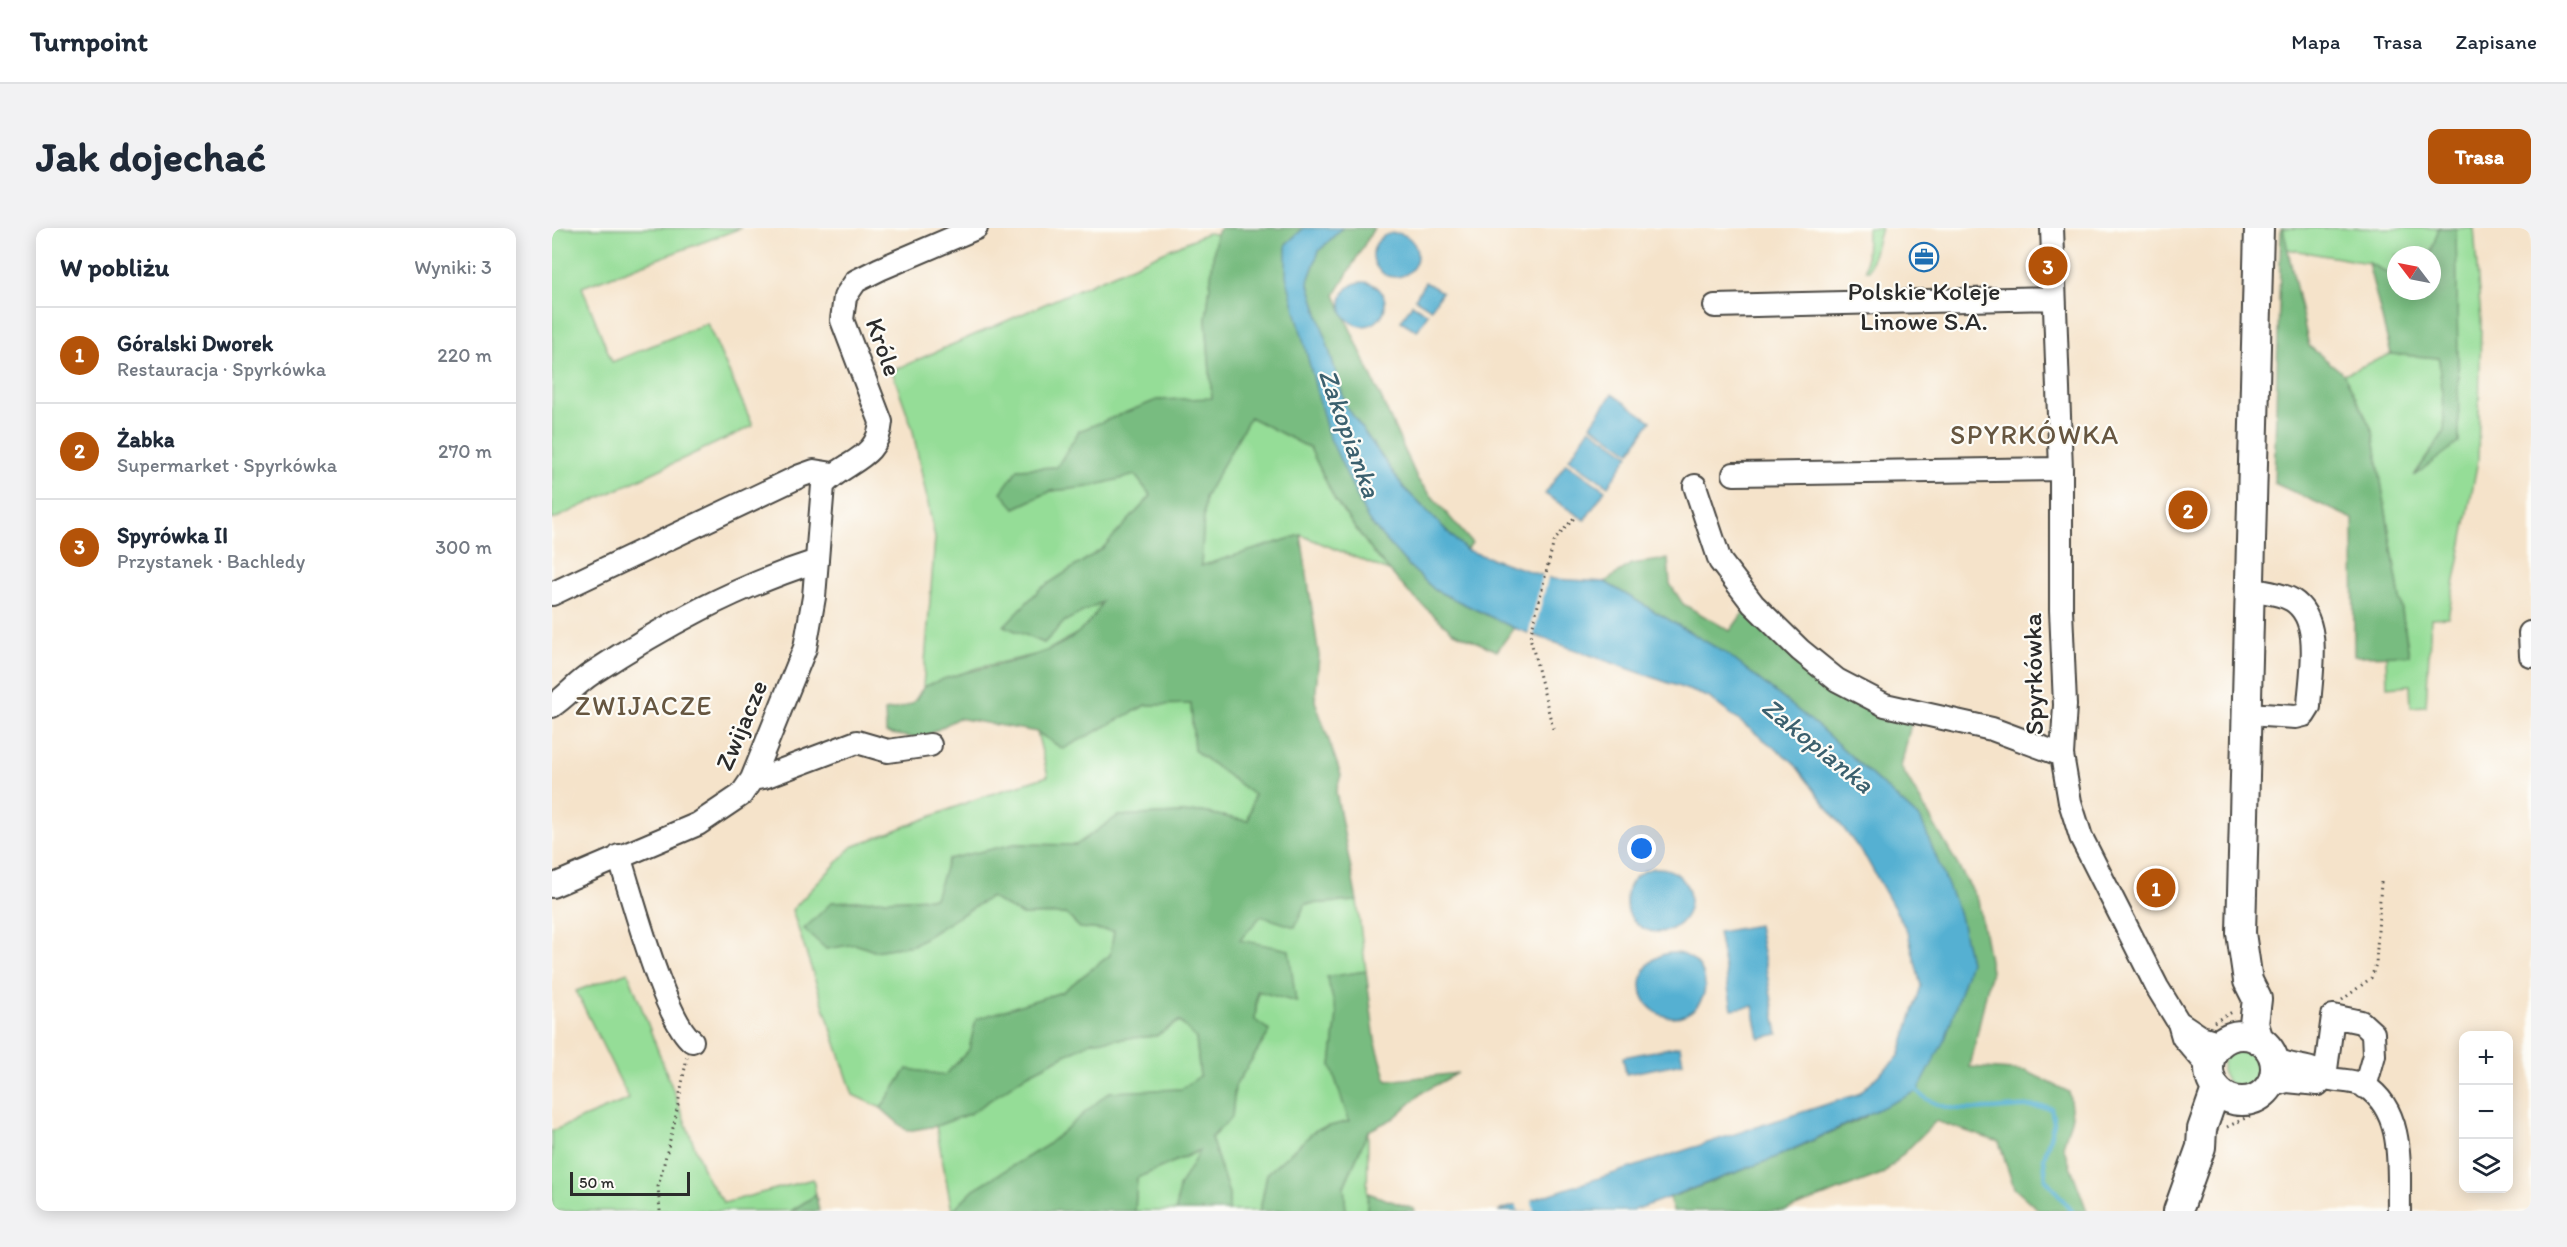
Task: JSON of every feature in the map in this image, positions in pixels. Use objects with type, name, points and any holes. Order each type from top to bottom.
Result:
[{"type":"main road","points":[[2178,1211],[2200,1147],[2214,1133],[2235,1062],[2254,1024],[2256,993],[2248,981],[2241,933],[2259,228]]},
{"type":"main road","points":[[2235,1062],[2252,1100],[2270,1086]]},
{"type":"street","name":"Króle","points":[[833,474],[871,450],[880,439],[881,422],[842,320],[845,297],[856,281],[976,228]]},
{"type":"street","name":"Spyrkówka","points":[[2052,228],[2061,470],[2061,610],[2065,705],[2062,755],[2070,802],[2081,837],[2146,966],[2179,1023],[2235,1062],[2281,1064],[2315,1070],[2325,1077],[2365,1087]]},
{"type":"street","points":[[1715,306],[2054,298]]},
{"type":"street","points":[[1734,474],[2061,470]]},
{"type":"street","points":[[552,594],[800,476],[814,471],[833,474]]},
{"type":"street","name":"Zwijacze","points":[[552,886],[698,824],[741,795],[752,779],[805,648],[814,597],[824,485],[833,474]]},
{"type":"street","points":[[1695,486],[1720,561],[1753,604],[1800,650],[1837,680],[1885,705],[1992,729],[2062,755]]},
{"type":"street","points":[[552,706],[587,676],[632,646],[736,590],[817,561]]},
{"type":"street","points":[[2247,714],[2296,717],[2304,715],[2309,707],[2312,631],[2302,610],[2293,601],[2250,589]]},
{"type":"street","points":[[2530,633],[2531,656]]},
{"type":"street","points":[[752,779],[764,777],[857,742],[888,751],[930,745]]},
{"type":"street","points":[[619,856],[658,977],[683,1034],[692,1041]]},
{"type":"street","points":[[2270,1086],[2281,1081],[2318,1084],[2325,1077],[2333,1016],[2361,1022],[2373,1033],[2374,1055],[2365,1087],[2384,1106],[2397,1136],[2399,1211]]},
{"type":"path","points":[[1553,729],[1530,637],[1554,541],[1574,518]]},
{"type":"path","points":[[2333,1016],[2337,1002],[2371,978],[2377,957],[2381,882]]},
{"type":"path","points":[[660,1211],[658,1187],[692,1041]]},
{"type":"green space","points":[[552,228],[741,228],[582,287],[612,362],[707,323],[753,426],[552,520]]},
{"type":"green space","points":[[1221,228],[1304,228],[1286,244],[1368,520],[1408,565],[1435,590],[1514,628],[1497,651],[1452,631],[1409,593],[1373,552],[1335,500],[1310,448],[1250,417],[1205,497],[1201,566],[1301,535],[1319,656],[1315,701],[1341,775],[1336,792],[1357,901],[1305,904],[1295,927],[1261,916],[1240,940],[1289,950],[1296,1002],[1257,991],[1255,1020],[1270,1031],[1235,1086],[1232,1117],[1211,1138],[1229,1194],[1229,1211],[1176,1211],[1179,1187],[1200,1150],[1137,1178],[1135,1211],[952,1211],[974,1189],[1046,1146],[1109,1092],[1181,1089],[1200,1076],[1196,1038],[1179,1021],[1156,1036],[1093,1041],[1028,1074],[971,1113],[936,1126],[907,1131],[881,1108],[907,1069],[945,1075],[969,1050],[976,1019],[1062,992],[1110,955],[1114,931],[1080,928],[1066,914],[1022,915],[990,897],[913,945],[874,951],[855,944],[826,949],[804,929],[832,902],[935,898],[948,859],[1014,844],[1076,845],[1118,816],[1202,812],[1248,821],[1254,795],[1194,750],[1191,704],[1146,705],[1063,749],[1037,732],[958,718],[921,739],[886,733],[885,711],[912,703],[926,686],[949,677],[1048,650],[1070,639],[1088,623],[1102,602],[1065,621],[1044,643],[1004,626],[1040,589],[1102,549],[1151,496],[1135,475],[1088,487],[1051,491],[1015,508],[1001,492],[1018,469],[1057,467],[1079,431],[1157,400],[1212,398],[1206,320],[1216,234]]},
{"type":"green space","points":[[1342,228],[1374,228],[1335,295],[1418,480],[1472,543],[1466,550],[1404,488],[1346,406],[1308,281],[1319,251]]},
{"type":"green space","points":[[1867,228],[1881,228],[1869,270],[1866,270]]},
{"type":"green space","points":[[2281,228],[2283,228],[2309,346],[2344,374],[2373,432],[2409,655],[2354,656],[2353,519],[2274,483]]},
{"type":"green space","points":[[2283,228],[2439,228],[2433,246],[2387,246],[2387,272],[2368,263],[2287,249]]},
{"type":"green space","points":[[2439,228],[2456,228],[2459,442],[2414,476],[2445,431],[2439,358],[2391,354],[2368,263],[2387,272],[2387,300],[2441,300],[2441,246],[2433,246]]},
{"type":"green space","points":[[2456,228],[2474,228],[2481,321],[2478,460],[2448,617],[2431,618],[2426,706],[2411,707],[2410,685],[2387,687],[2386,655],[2409,654],[2373,432],[2344,374],[2391,354],[2439,358],[2445,431],[2415,474],[2459,442]]},
{"type":"green space","points":[[1207,233],[1216,234],[1206,320],[1212,399],[1157,400],[1079,431],[1057,467],[1018,469],[1015,508],[1051,491],[1088,487],[1135,475],[1151,496],[1102,549],[1040,589],[1004,626],[1044,643],[1065,621],[1103,601],[1088,627],[1043,653],[977,668],[923,687],[935,538],[912,427],[892,371]]},
{"type":"green space","points":[[1250,417],[1310,448],[1335,500],[1373,552],[1391,572],[1301,535],[1201,566],[1205,497]]},
{"type":"green space","points":[[1668,559],[1670,584],[1683,604],[1730,631],[1749,605],[1815,668],[1913,715],[1901,767],[1978,900],[1991,971],[1970,1067],[2026,1071],[2069,1092],[2072,1116],[2063,1146],[2087,1211],[2040,1211],[2014,1188],[1999,1142],[1936,1121],[1884,1173],[1785,1211],[1673,1211],[1669,1198],[1772,1159],[1865,1117],[1946,1037],[1921,820],[1820,728],[1727,654],[1605,582],[1631,564]]},
{"type":"green space","points":[[1191,704],[1194,750],[1254,795],[1248,822],[1202,812],[1118,816],[1076,845],[1014,844],[935,898],[832,902],[826,949],[855,944],[874,951],[913,945],[990,897],[1022,915],[1066,914],[1080,928],[1114,931],[1110,955],[1062,992],[976,1019],[969,1050],[945,1075],[907,1069],[881,1108],[853,1095],[792,910],[852,847],[979,798],[1048,776],[1037,732],[1063,749],[1146,705]]},
{"type":"green space","points":[[1357,901],[1366,971],[1327,977],[1337,1014],[1331,1066],[1349,1121],[1316,1130],[1267,1174],[1260,1211],[1229,1211],[1229,1194],[1211,1138],[1232,1117],[1235,1086],[1270,1031],[1255,1021],[1258,990],[1296,1001],[1239,940],[1261,916],[1295,926],[1305,904]]},
{"type":"green space","points":[[1366,971],[1375,1040],[1387,1081],[1458,1073],[1423,1092],[1394,1118],[1368,1131],[1344,1186],[1346,1211],[1260,1211],[1267,1174],[1316,1130],[1349,1121],[1331,1066],[1337,1014],[1327,977]]},
{"type":"green space","points":[[628,972],[707,1179],[724,1203],[813,1179],[816,1195],[791,1211],[552,1211],[552,1131],[629,1099],[576,991]]},
{"type":"green space","points":[[1179,1021],[1196,1038],[1200,1076],[1182,1089],[1109,1093],[1046,1146],[974,1189],[952,1211],[936,1126],[971,1113],[1028,1074],[1093,1041],[1156,1036]]},
{"type":"green space","points":[[2241,1049],[2255,1054],[2260,1068],[2255,1082],[2241,1087],[2227,1082],[2222,1068],[2227,1054]]},
{"type":"green space","points":[[1368,1131],[1367,1211],[1346,1211],[1344,1187]]},
{"type":"green space","points":[[1201,1150],[1179,1187],[1176,1211],[1135,1211],[1137,1178]]},
{"type":"green space","points":[[1368,1193],[1414,1209],[1414,1211],[1367,1211]]},
{"type":"green space","points":[[816,1195],[819,1211],[791,1211]]},
{"type":"water","name":"Zakopianka","points":[[1304,228],[1342,228],[1319,251],[1308,281],[1346,406],[1404,488],[1466,550],[1553,579],[1605,582],[1727,654],[1820,728],[1921,820],[1960,915],[1970,962],[1946,1037],[1918,1091],[1772,1159],[1632,1211],[1498,1211],[1858,1094],[1899,1056],[1921,986],[1908,933],[1866,858],[1793,762],[1708,697],[1514,628],[1435,590],[1408,565],[1368,520],[1328,434],[1286,276],[1286,244]]},
{"type":"water","points":[[1395,233],[1410,240],[1417,255],[1410,270],[1395,277],[1380,270],[1373,255],[1380,240]]},
{"type":"water","points":[[1363,282],[1378,289],[1385,304],[1378,319],[1363,326],[1348,319],[1341,304],[1348,289]]},
{"type":"water","points":[[1425,282],[1442,292],[1431,309],[1415,299]]},
{"type":"water","points":[[1412,304],[1428,314],[1417,331],[1401,321]]},
{"type":"water","points":[[1612,394],[1651,421],[1630,452],[1591,425]]},
{"type":"water","points":[[1590,428],[1629,455],[1608,486],[1569,459]]},
{"type":"water","points":[[1566,463],[1605,490],[1585,520],[1545,494]]},
{"type":"water","points":[[1652,868],[1664,868],[1681,877],[1688,888],[1690,900],[1688,912],[1681,923],[1664,932],[1652,932],[1640,927],[1631,918],[1626,906],[1626,894],[1631,882],[1640,873]]},
{"type":"water","points":[[1758,925],[1778,1034],[1759,1038],[1753,1006],[1732,1009],[1718,932]]},
{"type":"water","points":[[1667,953],[1679,953],[1696,962],[1703,973],[1705,985],[1703,997],[1696,1008],[1679,1017],[1667,1017],[1655,1012],[1646,1003],[1641,991],[1641,979],[1646,967],[1655,958]]},
{"type":"water","points":[[1680,1046],[1683,1063],[1626,1074],[1623,1057]]},
{"type":"pier","points":[[1543,573],[1549,574],[1533,638],[1528,636]]},
{"type":"pier","points":[[1531,1198],[1534,1211],[1518,1211],[1516,1202]]},
{"type":"waterway","points":[[1914,1087],[1927,1099],[1943,1106],[1960,1109],[2035,1106],[2051,1108],[2054,1123],[2044,1158],[2046,1180],[2072,1211]]},
{"type":"place","name":"Polskie Koleje Linowe S.A.","points":[[1924,257]]},
{"type":"place","name":"Spyrówka II","points":[[2048,266]]},
{"type":"place","name":"Żabka","points":[[2188,510]]},
{"type":"place","name":"Góralski Dworek","points":[[2156,888]]},
{"type":"district","name":"SPYRKÓWKA","points":[[2035,434]]},
{"type":"district","name":"ZWIJACZE","points":[[644,705]]}]
